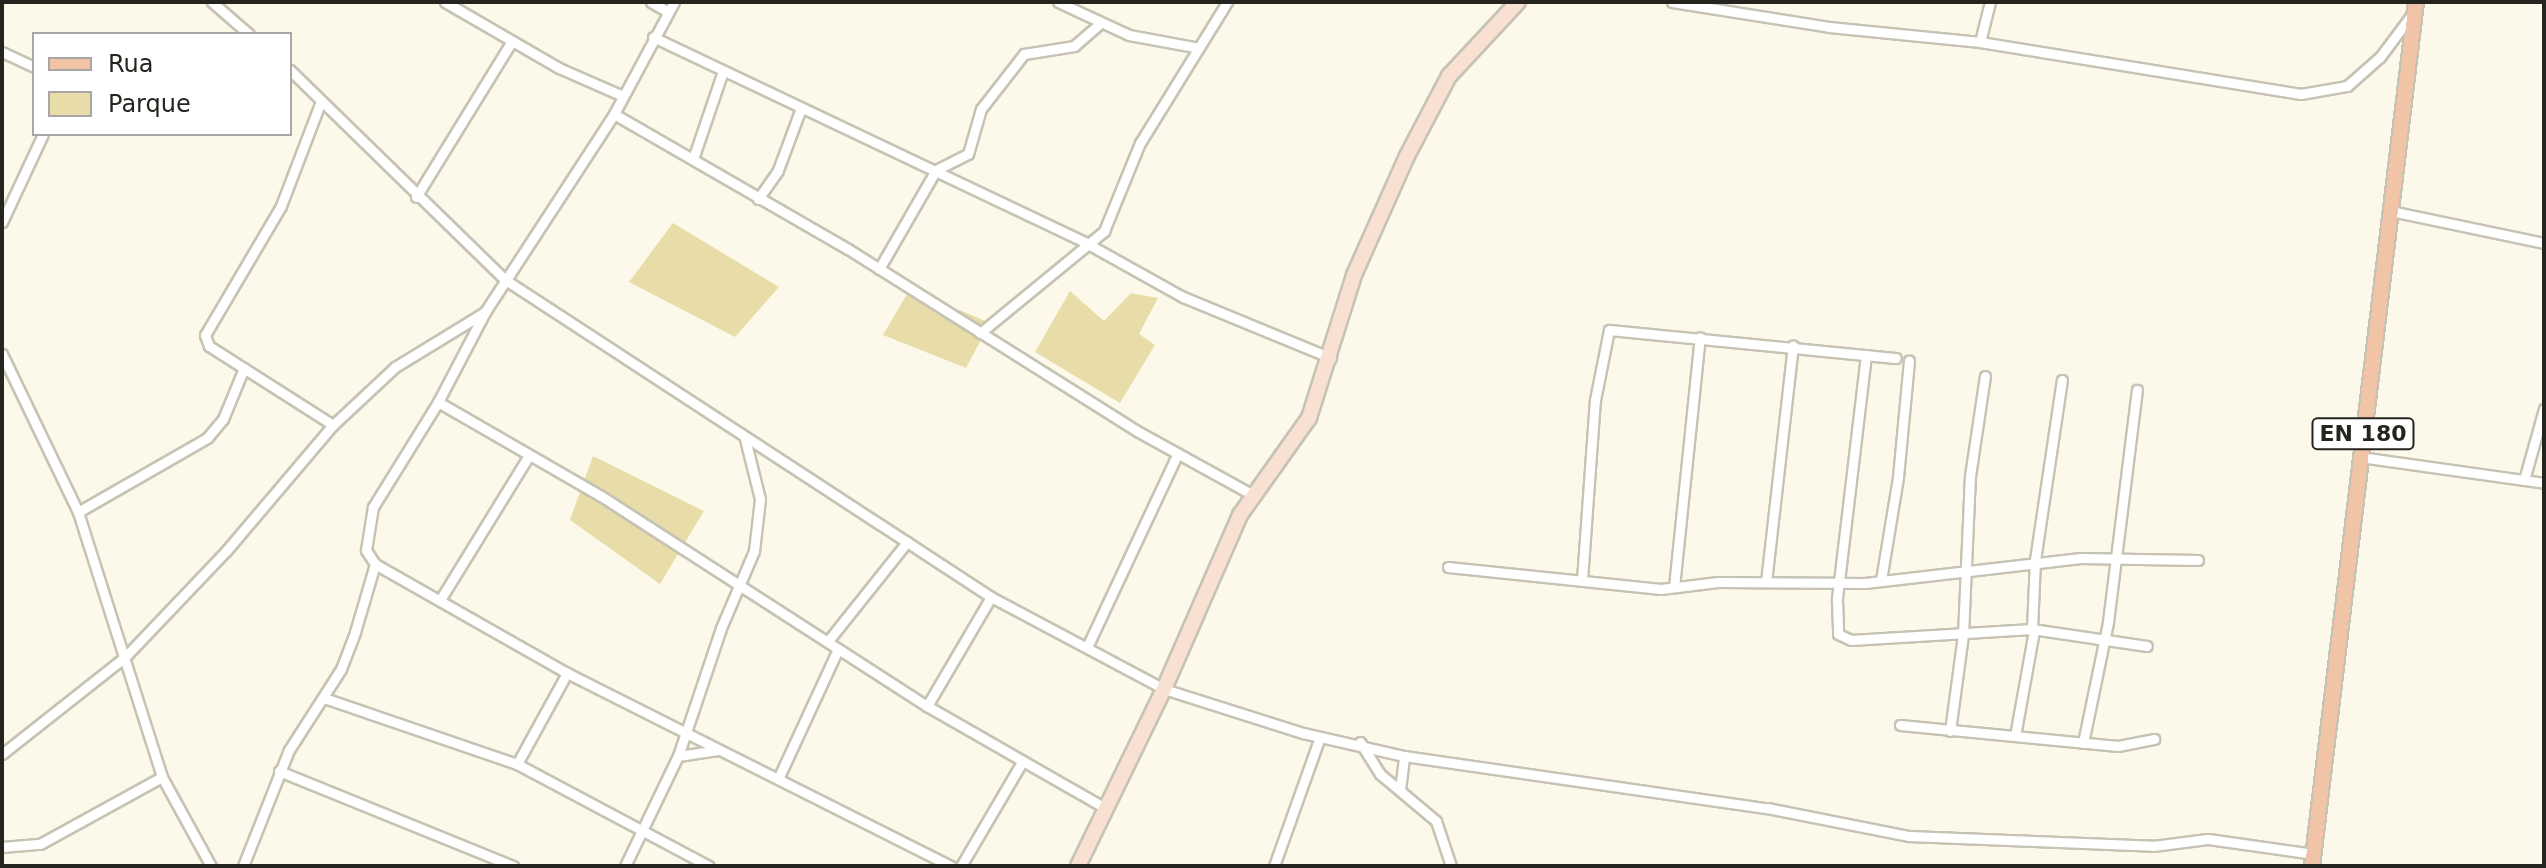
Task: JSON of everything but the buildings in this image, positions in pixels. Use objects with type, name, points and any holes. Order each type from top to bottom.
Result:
[{"type":"main road","name":"EN 180","points":[[2313,860],[2416,6]]},
{"type":"street","points":[[212,2],[247,32]]},
{"type":"street","points":[[445,2],[512,41],[623,96]]},
{"type":"street","points":[[651,2],[668,12]]},
{"type":"street","points":[[674,2],[614,114],[504,279],[438,402],[373,507],[366,550],[375,564],[567,673],[688,731],[719,750],[951,866]]},
{"type":"street","points":[[1058,2],[1129,35],[1199,48]]},
{"type":"street","points":[[980,333],[1104,231],[1140,143],[1171,85],[1199,48],[1227,2]]},
{"type":"street","points":[[1078,866],[1253,495],[1309,418],[1331,358],[1354,275],[1407,156],[1449,76],[1518,2]]},
{"type":"street","points":[[1672,2],[1980,42],[2301,94],[2331,92],[2347,86],[2380,57],[2416,6]]},
{"type":"street","points":[[1980,42],[1990,2]]},
{"type":"street","points":[[879,269],[936,170],[968,154],[981,109],[1024,54],[1074,46],[1100,23]]},
{"type":"street","points":[[653,37],[722,74],[936,170],[1088,244],[1183,297],[1331,358]]},
{"type":"street","points":[[416,197],[512,41]]},
{"type":"street","points":[[2,52],[32,66]]},
{"type":"street","points":[[292,72],[416,197],[504,279],[991,597],[1088,645],[1164,689],[1320,737],[1360,742],[1404,756],[1767,808],[1909,836],[2153,846],[2208,839],[2313,860]]},
{"type":"street","points":[[693,159],[722,74]]},
{"type":"street","points":[[321,101],[281,206],[206,329],[209,346],[333,425]]},
{"type":"street","points":[[758,199],[778,170],[801,108]]},
{"type":"street","points":[[614,114],[879,269],[1177,455],[1253,495]]},
{"type":"street","points":[[2,222],[42,136]]},
{"type":"street","points":[[2391,211],[2544,243]]},
{"type":"street","points":[[2,754],[125,657],[226,551],[333,425],[407,358],[485,312]]},
{"type":"street","points":[[1582,580],[1595,400],[1606,334],[1614,329],[1896,358]]},
{"type":"street","points":[[1674,587],[1700,337]]},
{"type":"street","points":[[1766,582],[1793,346]]},
{"type":"street","points":[[2,354],[78,512],[162,777],[211,866]]},
{"type":"street","points":[[1866,355],[1836,629],[1842,638],[2033,630],[2147,646]]},
{"type":"street","points":[[1881,580],[1898,477],[1909,361]]},
{"type":"street","points":[[78,512],[207,438],[223,419],[244,368]]},
{"type":"street","points":[[1950,731],[1963,635],[1963,568],[1985,376]]},
{"type":"street","points":[[2015,736],[2033,630],[2035,560],[2062,380]]},
{"type":"street","points":[[2083,743],[2105,642],[2118,558],[2137,390]]},
{"type":"street","points":[[438,402],[528,457],[601,496],[927,706],[1105,808]]},
{"type":"street","points":[[2524,480],[2544,409]]},
{"type":"street","points":[[625,866],[644,832],[688,731],[760,524],[757,475],[745,439]]},
{"type":"street","points":[[1088,645],[1177,455]]},
{"type":"street","points":[[440,600],[528,457]]},
{"type":"street","points":[[2360,457],[2544,483]]},
{"type":"street","points":[[828,641],[907,542]]},
{"type":"street","points":[[1448,567],[1674,587],[1766,582],[1841,583],[2035,560],[2198,560]]},
{"type":"street","points":[[243,866],[279,771],[341,669],[375,564]]},
{"type":"street","points":[[927,706],[991,597]]},
{"type":"street","points":[[778,779],[838,649]]},
{"type":"street","points":[[517,764],[567,673]]},
{"type":"street","points":[[324,698],[517,764],[709,866]]},
{"type":"street","points":[[1900,725],[2118,746],[2154,739]]},
{"type":"street","points":[[1274,866],[1320,737]]},
{"type":"street","points":[[1360,742],[1375,767],[1436,821],[1451,866]]},
{"type":"street","points":[[678,756],[719,750]]},
{"type":"street","points":[[1400,790],[1404,756]]},
{"type":"street","points":[[961,866],[986,831],[1022,762]]},
{"type":"street","points":[[279,771],[513,866]]},
{"type":"street","points":[[2,847],[40,844],[162,777]]},
{"type":"green space","points":[[673,223],[779,287],[735,337],[629,282]]},
{"type":"green space","points":[[910,289],[990,323],[966,368],[883,335]]},
{"type":"green space","points":[[1070,291],[1104,321],[1131,293],[1158,298],[1139,334],[1155,345],[1120,403],[1035,352]]},
{"type":"green space","points":[[593,456],[704,511],[660,584],[570,520]]}]
